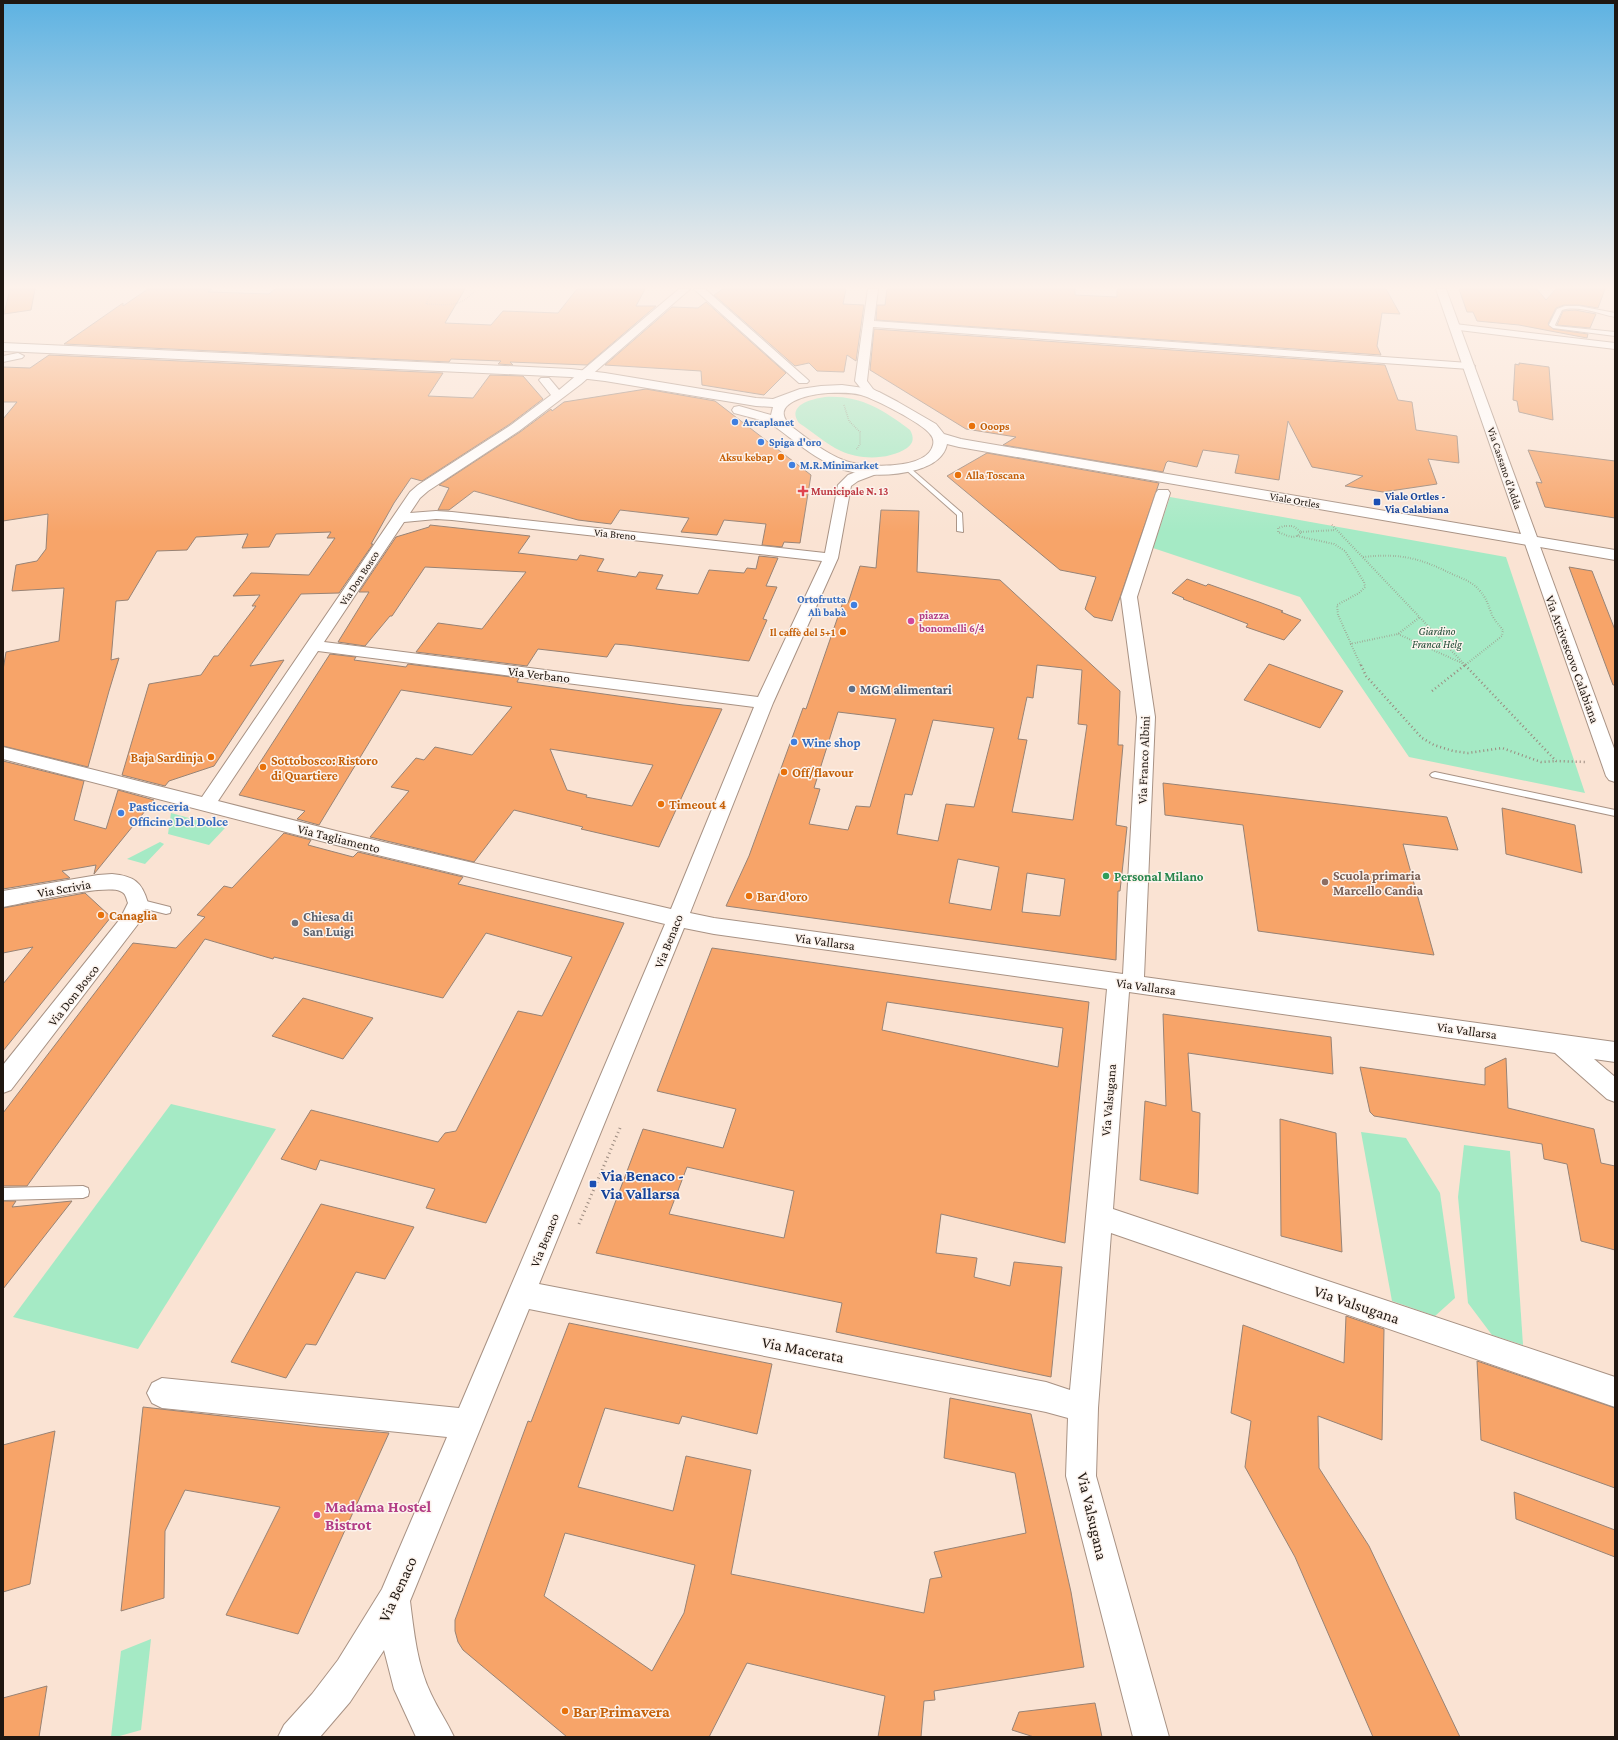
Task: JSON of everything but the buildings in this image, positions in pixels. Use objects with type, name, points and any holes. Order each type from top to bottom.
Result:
[{"type":"street","points":[[298,370],[545,380],[582,378],[748,412],[765,417],[782,426],[831,460],[853,468],[874,470],[907,468],[925,462],[939,444],[936,432],[927,424],[867,389],[861,381],[863,370]]},
{"type":"street","points":[[435,370],[582,378],[756,402],[773,403],[789,399],[803,393],[828,389],[853,389],[879,396]]},
{"type":"street","name":"Via Don Bosco","points":[[206,805],[314,646],[410,500],[423,488],[515,428],[591,370]]},
{"type":"street","points":[[791,370],[803,381],[828,389]]},
{"type":"street","name":"Via Cassano d'Adda","points":[[1470,370],[1531,541]]},
{"type":"street","points":[[545,380],[557,395]]},
{"type":"street","points":[[782,426],[778,420],[777,412],[780,406],[803,385],[803,381]]},
{"type":"street","name":"Viale Ortles","points":[[939,444],[954,446],[974,445],[1615,555]]},
{"type":"street","name":"Via Benaco","points":[[296,1737],[310,1724],[352,1670],[394,1601],[677,919],[764,703],[831,558],[844,485],[853,478],[874,470]]},
{"type":"street","name":"Via Franco Albini","points":[[1126,983],[1146,717],[1129,597],[1163,493]]},
{"type":"street","name":"Via Breno","points":[[399,518],[436,515],[452,516],[831,558]]},
{"type":"street","name":"Via Arcivescovo Calabiana","points":[[1531,541],[1613,770]]},
{"type":"street","name":"Via Verbano","points":[[314,646],[764,703]]},
{"type":"street","name":"Via Tagliamento","points":[[3,753],[377,848],[677,919]]},
{"type":"street","name":"Via Scrivia","points":[[3,899],[98,882],[111,882],[124,884],[134,891],[138,903]]},
{"type":"street","name":"Via Don Bosco","points":[[3,1083],[128,924],[138,903]]},
{"type":"street","name":"Via Vallarsa","points":[[677,919],[714,926],[1615,1052]]},
{"type":"street","name":"Via Valsugana","points":[[1126,983],[1098,1218],[1083,1408],[1081,1476],[1151,1737]]},
{"type":"street","points":[[1562,1045],[1615,1092]]},
{"type":"street","name":"Via Valsugana","points":[[1098,1218],[1121,1223],[1615,1392]]},
{"type":"street","name":"Via Macerata","points":[[522,1294],[1046,1397],[1083,1408]]},
{"type":"street","points":[[162,1393],[467,1424]]},
{"type":"street","points":[[394,1601],[396,1628],[404,1666],[418,1709],[436,1737]]},
{"type":"lane","points":[[907,468],[960,514],[961,531]]},
{"type":"lane","points":[[1435,775],[1615,813]]},
{"type":"lane","points":[[138,903],[166,910]]},
{"type":"lane","points":[[3,1194],[83,1192]]},
{"type":"path","points":[[847,400],[844,407],[849,421],[860,432],[860,444],[854,454]]},
{"type":"path","points":[[1330,523],[1556,761]]},
{"type":"path","points":[[1301,532],[1297,528],[1289,526],[1282,526],[1278,528],[1278,532],[1284,536],[1297,536],[1334,544],[1345,551],[1364,582],[1365,587],[1359,593],[1337,605],[1338,616],[1366,676],[1422,738],[1434,745],[1453,751],[1468,753],[1502,748],[1541,762],[1585,761],[1613,770]]},
{"type":"path","points":[[1297,536],[1301,532],[1337,530]]},
{"type":"path","points":[[1363,557],[1384,555],[1409,557],[1435,566],[1470,582],[1479,589],[1488,601],[1491,613],[1503,630],[1502,636],[1432,691]]},
{"type":"path","points":[[1350,644],[1398,634],[1420,617]]},
{"type":"path","points":[[1398,634],[1466,665]]},
{"type":"path","points":[[576,1230],[620,1128]]},
{"type":"green space","points":[[825,397],[849,398],[880,410],[910,430],[913,437],[911,444],[900,452],[883,457],[857,456],[835,448],[799,423],[796,417],[798,407],[802,404],[814,399]]},
{"type":"green space","name":"Giardino Franca Helg","points":[[1170,497],[1506,557],[1585,793],[1409,757],[1300,597],[1153,548]]},
{"type":"green space","points":[[171,813],[225,828],[209,845],[168,834]]},
{"type":"green space","points":[[160,842],[164,844],[145,864],[127,859]]},
{"type":"green space","points":[[171,1104],[276,1129],[138,1349],[13,1317]]},
{"type":"green space","points":[[1361,1132],[1406,1138],[1440,1193],[1455,1298],[1435,1316],[1392,1301]]},
{"type":"green space","points":[[1464,1145],[1510,1151],[1523,1345],[1492,1335],[1468,1303],[1458,1197]]},
{"type":"green space","points":[[151,1639],[141,1730],[111,1737],[121,1651]]},
{"type":"place","name":"Arcaplanet","points":[[735,422]]},
{"type":"place","name":"Ooops","points":[[972,426]]},
{"type":"place","name":"Spiga d'oro","points":[[761,442]]},
{"type":"place","name":"Aksu kebap","points":[[781,457]]},
{"type":"place","name":"M.R.Minimarket","points":[[792,465]]},
{"type":"place","name":"Alla Toscana","points":[[958,475]]},
{"type":"place","name":"Municipale N. 13","points":[[803,491]]},
{"type":"place","name":"Viale Ortles - Via Calabiana","points":[[1377,502]]},
{"type":"place","name":"Ortofrutta Alì babà","points":[[854,605]]},
{"type":"place","name":"piazza bonomelli 6/4","points":[[911,621]]},
{"type":"place","name":"Il caffè del 5+1","points":[[843,632]]},
{"type":"place","name":"MGM alimentari","points":[[852,689]]},
{"type":"place","name":"Wine shop","points":[[794,742]]},
{"type":"place","name":"Baja Sardinja","points":[[211,757]]},
{"type":"place","name":"Sottobosco: Ristoro di Quartiere","points":[[263,767]]},
{"type":"place","name":"Off/flavour","points":[[784,772]]},
{"type":"place","name":"Timeout 4","points":[[661,804]]},
{"type":"place","name":"Pasticceria Officine Del Dolce","points":[[121,813]]},
{"type":"place","name":"Personal Milano","points":[[1106,876]]},
{"type":"place","name":"Scuola primaria Marcello Candia","points":[[1325,882]]},
{"type":"place","name":"Bar d'oro","points":[[749,896]]},
{"type":"place","name":"Canaglia","points":[[101,915]]},
{"type":"place","name":"Chiesa di San Luigi","points":[[295,923]]},
{"type":"place","name":"Via Benaco - Via Vallarsa","points":[[593,1184]]},
{"type":"place","name":"Madama Hostel Bistrot","points":[[317,1515]]},
{"type":"place","name":"Bar Primavera","points":[[565,1711]]}]
